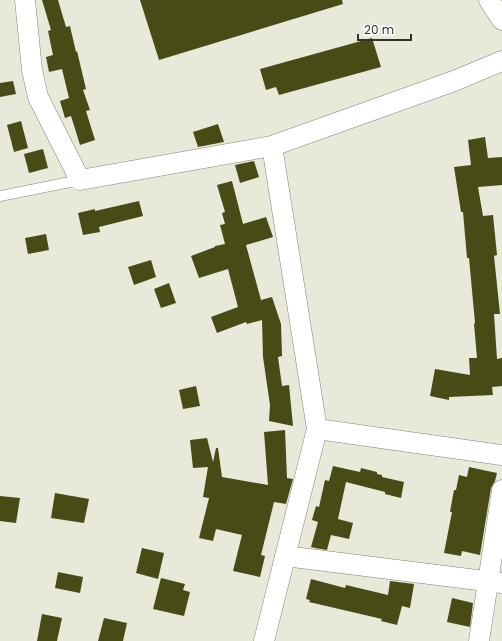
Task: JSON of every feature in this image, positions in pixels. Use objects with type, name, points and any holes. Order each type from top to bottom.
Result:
[{"type":"street","points":[[25,0],[32,70],[38,97],[80,180],[272,146],[454,81],[502,61]]},
{"type":"street","points":[[489,0],[502,20]]},
{"type":"street","points":[[264,641],[317,429],[272,146]]},
{"type":"street","points":[[317,429],[502,455]]},
{"type":"street","points":[[479,641],[495,583],[502,490]]},
{"type":"street","points":[[285,556],[495,583]]},
{"type":"lane","points":[[0,196],[80,180]]},
{"type":"building","points":[[42,0],[58,0],[66,27],[70,26],[76,52],[77,51],[86,89],[83,90],[90,110],[86,111],[95,140],[80,145],[71,116],[65,118],[60,101],[69,98],[62,69],[49,72],[46,57],[53,55],[48,31],[51,30]]},
{"type":"building","points":[[140,0],[342,0],[343,4],[159,60]]},
{"type":"building","points":[[372,38],[381,67],[279,95],[276,87],[266,90],[260,69]]},
{"type":"building","points":[[13,81],[16,94],[0,97],[0,83]]},
{"type":"building","points":[[21,121],[28,148],[14,152],[7,125]]},
{"type":"building","points":[[218,124],[224,142],[198,147],[193,132]]},
{"type":"building","points":[[485,137],[488,158],[502,157],[502,185],[478,187],[483,216],[493,215],[497,255],[494,256],[500,314],[494,314],[497,359],[502,358],[502,386],[492,387],[493,395],[449,397],[449,400],[430,396],[435,369],[470,375],[469,358],[477,358],[469,258],[467,258],[463,212],[461,212],[454,167],[471,165],[468,140]]},
{"type":"building","points":[[43,149],[48,168],[29,173],[24,154]]},
{"type":"building","points":[[254,161],[259,177],[240,183],[235,165]]},
{"type":"building","points":[[232,181],[243,224],[266,217],[273,237],[246,245],[261,300],[272,297],[281,324],[282,356],[278,357],[282,386],[289,385],[293,426],[269,421],[270,405],[263,357],[262,320],[247,324],[246,322],[217,333],[211,317],[238,307],[228,269],[199,278],[191,256],[215,246],[225,244],[220,225],[225,224],[222,213],[225,212],[217,185]]},
{"type":"building","points":[[139,201],[143,216],[99,227],[100,232],[83,235],[78,213],[95,209],[95,211]]},
{"type":"building","points":[[46,234],[49,250],[28,254],[25,238]]},
{"type":"building","points":[[151,260],[156,277],[134,285],[128,267]]},
{"type":"building","points":[[169,283],[176,303],[161,308],[154,289]]},
{"type":"building","points":[[196,386],[200,406],[183,409],[179,390]]},
{"type":"building","points":[[285,430],[287,478],[293,479],[286,504],[274,502],[261,555],[265,556],[260,577],[233,571],[242,535],[216,529],[213,541],[199,538],[209,498],[203,497],[208,467],[193,468],[190,440],[207,438],[213,462],[216,448],[218,448],[222,477],[268,485],[264,432]]},
{"type":"building","points":[[333,466],[360,472],[361,468],[377,472],[377,474],[382,475],[382,477],[404,482],[401,498],[385,494],[385,492],[346,482],[338,519],[353,523],[349,539],[331,535],[327,550],[311,547],[318,522],[312,520],[316,506],[319,507],[325,480],[329,481]]},
{"type":"building","points":[[469,467],[497,473],[491,488],[480,555],[462,551],[461,556],[444,553],[452,512],[450,512],[454,490],[456,490],[459,475],[467,477]]},
{"type":"building","points":[[55,493],[89,499],[84,523],[51,518]]},
{"type":"building","points":[[0,496],[20,498],[16,523],[0,521]]},
{"type":"building","points":[[142,548],[164,553],[158,579],[136,573]]},
{"type":"building","points":[[58,572],[83,577],[80,593],[55,588]]},
{"type":"building","points":[[161,578],[185,584],[183,590],[190,592],[184,616],[153,609]]},
{"type":"building","points":[[311,579],[345,588],[346,585],[388,595],[390,581],[414,584],[410,608],[402,606],[397,625],[381,621],[382,619],[309,602],[310,600],[306,599]]},
{"type":"building","points":[[452,598],[473,603],[470,627],[447,622]]},
{"type":"building","points":[[42,614],[62,618],[57,641],[37,641]]},
{"type":"building","points":[[104,618],[127,623],[123,641],[98,641]]}]
